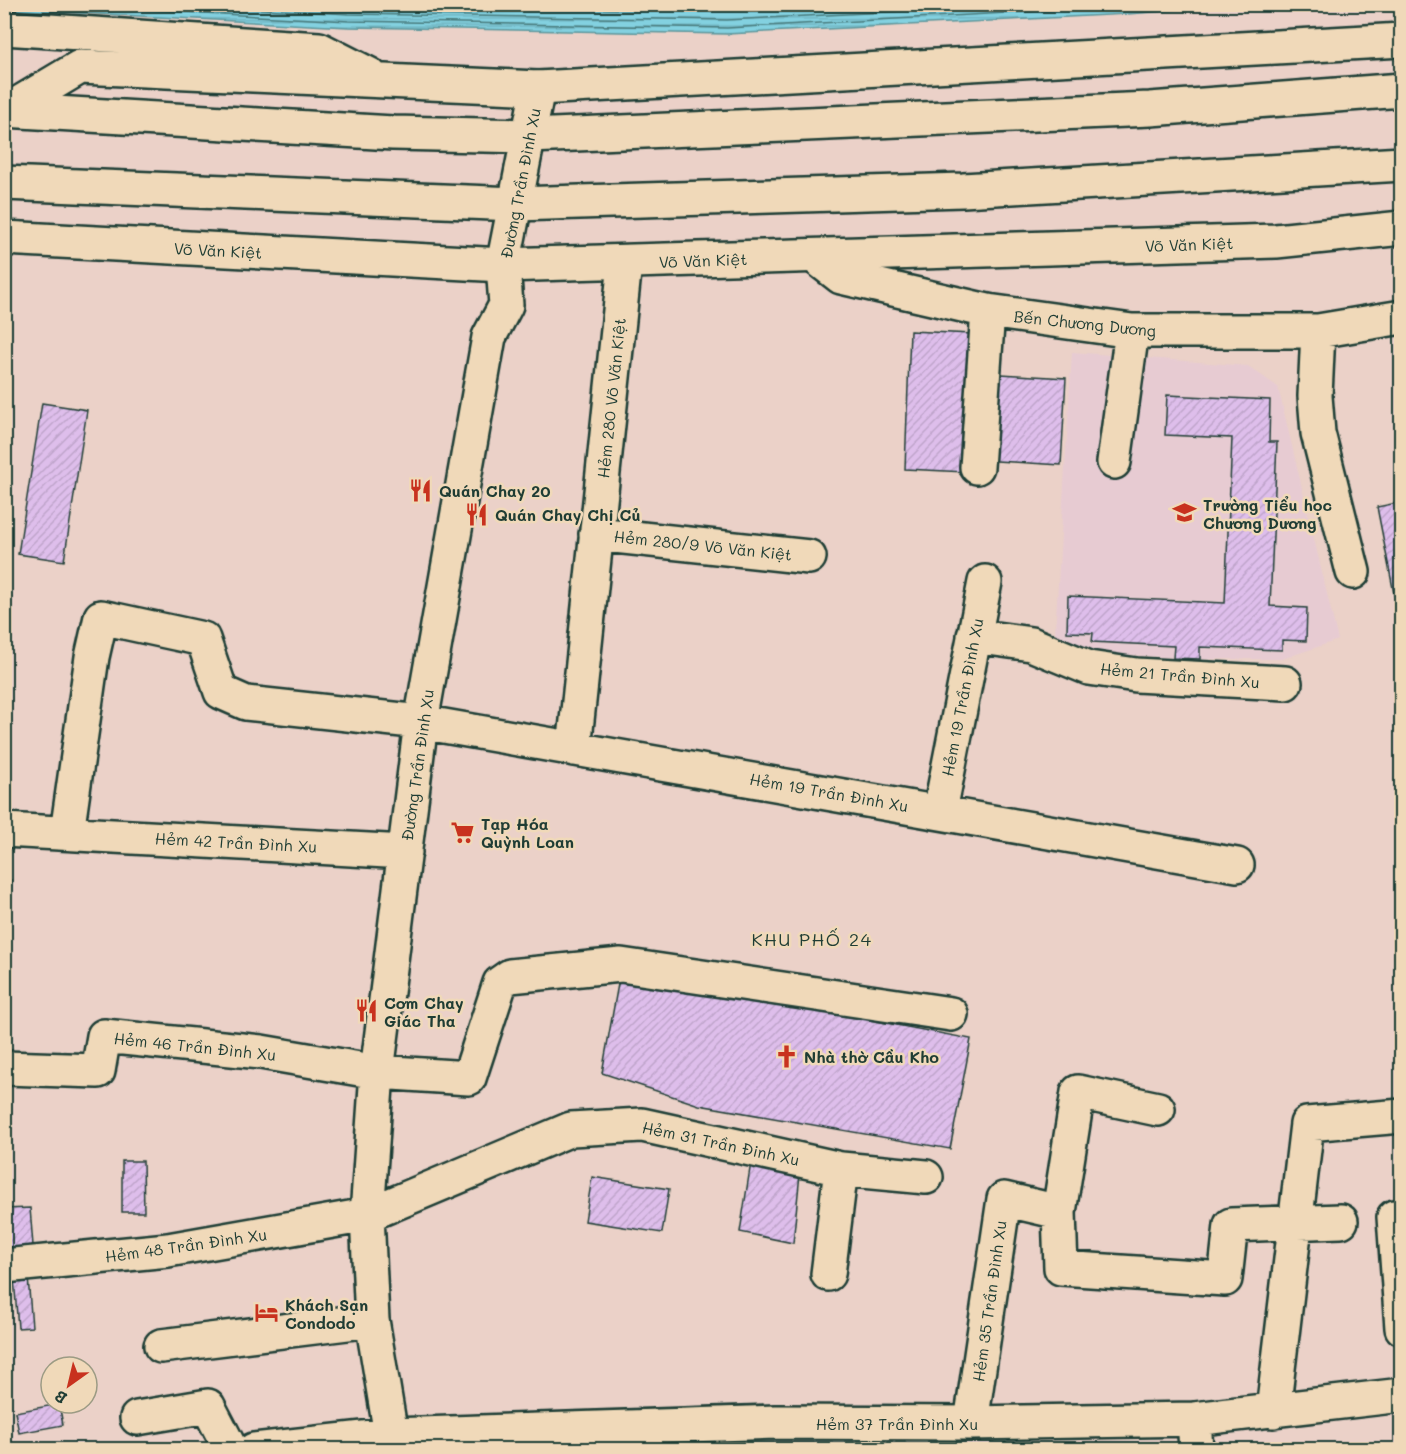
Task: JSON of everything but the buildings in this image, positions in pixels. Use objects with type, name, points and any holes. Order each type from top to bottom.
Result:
[{"type":"main road","points":[[4,28],[319,49],[380,80]]},
{"type":"main road","points":[[6,110],[80,67],[538,88],[1401,40]]},
{"type":"main road","name":"Đường Trần Ðình Xu","points":[[394,1442],[372,1320],[368,1215],[377,1072],[421,722],[489,337],[506,304],[503,265],[538,88]]},
{"type":"main road","points":[[6,110],[393,133],[530,136],[1150,109],[1401,90]]},
{"type":"main road","points":[[4,183],[516,204],[963,190],[1401,164]]},
{"type":"main road","name":"Võ Văn Kiệt","points":[[4,238],[503,265],[1276,241],[1401,228]]},
{"type":"main road","name":"Bến Chương Dương","points":[[814,256],[841,276],[988,312],[1132,331],[1317,332],[1401,317]]},
{"type":"main road","name":"Hẻm 280 Võ Văn Kiệt","points":[[574,749],[625,263]]},
{"type":"main road","points":[[977,468],[988,312]]},
{"type":"main road","points":[[1114,462],[1132,331]]},
{"type":"main road","points":[[1317,332],[1315,396],[1318,433],[1353,572]]},
{"type":"main road","name":"Hẻm 280/9 Võ Văn Kiệt","points":[[596,534],[809,557]]},
{"type":"main road","name":"Hẻm 19 Trần Đình Xu","points":[[940,811],[985,582]]},
{"type":"main road","name":"Hẻm 19 Trần Ðình Xu","points":[[67,833],[92,657],[101,617],[203,639],[221,692],[246,703],[421,722],[940,811],[1237,865]]},
{"type":"main road","name":"Hẻm 21 Trần Đình Xu","points":[[974,636],[1031,644],[1089,668],[1136,675],[1284,683]]},
{"type":"main road","name":"Hẻm 42 Trần Ðình Xu","points":[[4,830],[405,852]]},
{"type":"main road","points":[[377,1072],[469,1078],[500,983],[510,976],[621,965],[951,1014]]},
{"type":"main road","name":"Hẻm 46 Trần Ðình Xu","points":[[4,1068],[98,1071],[104,1036],[261,1052],[377,1072]]},
{"type":"main road","points":[[1158,1109],[1078,1092],[1059,1212],[1061,1268],[1225,1278],[1231,1225],[1341,1221]]},
{"type":"main road","points":[[1273,1411],[1307,1124],[1401,1116]]},
{"type":"main road","name":"Hẻm 31 Trần Đinh Xu","points":[[368,1215],[571,1129],[642,1125],[841,1169],[926,1177]]},
{"type":"main road","points":[[828,1274],[841,1169]]},
{"type":"main road","name":"Hẻm 35 Trần Đình Xu","points":[[971,1424],[1004,1199],[1059,1212]]},
{"type":"main road","name":"Hẻm 48 Trần Ðình Xu","points":[[4,1266],[168,1250],[368,1215]]},
{"type":"main road","points":[[1401,1218],[1394,1217],[1401,1328]]},
{"type":"main road","points":[[161,1346],[372,1320]]},
{"type":"main road","name":"Hẻm 37 Trần Ðình Xu","points":[[254,1449],[775,1422],[971,1424],[1195,1434],[1273,1411],[1401,1395]]},
{"type":"main road","points":[[137,1418],[208,1406],[231,1449]]},
{"type":"shaded area","name":"Trường Tiểu học Chương Dương","points":[[1072,352],[1248,366],[1278,387],[1338,640],[1282,659],[1200,659],[1054,651]]},
{"type":"water","points":[[4,5],[1241,5],[1128,14],[727,34],[348,27],[5,9]]},
{"type":"place","name":"Quán Chay 20","points":[[421,490]]},
{"type":"place","name":"Trường Tiểu học Chương Dương","points":[[1185,513]]},
{"type":"place","name":"Quán Chay Chị Củ","points":[[477,514]]},
{"type":"place","name":"Tạp Hóa Quỳnh Loan","points":[[463,832]]},
{"type":"place","name":"Cơm Chay Giác Tha","points":[[366,1011]]},
{"type":"place","name":"Nhà thờ Cầu Kho","points":[[786,1056]]},
{"type":"place","name":"Khách Sạn Condodo","points":[[267,1313]]},
{"type":"district","name":"KHU PHỐ 24","points":[[812,939]]}]
